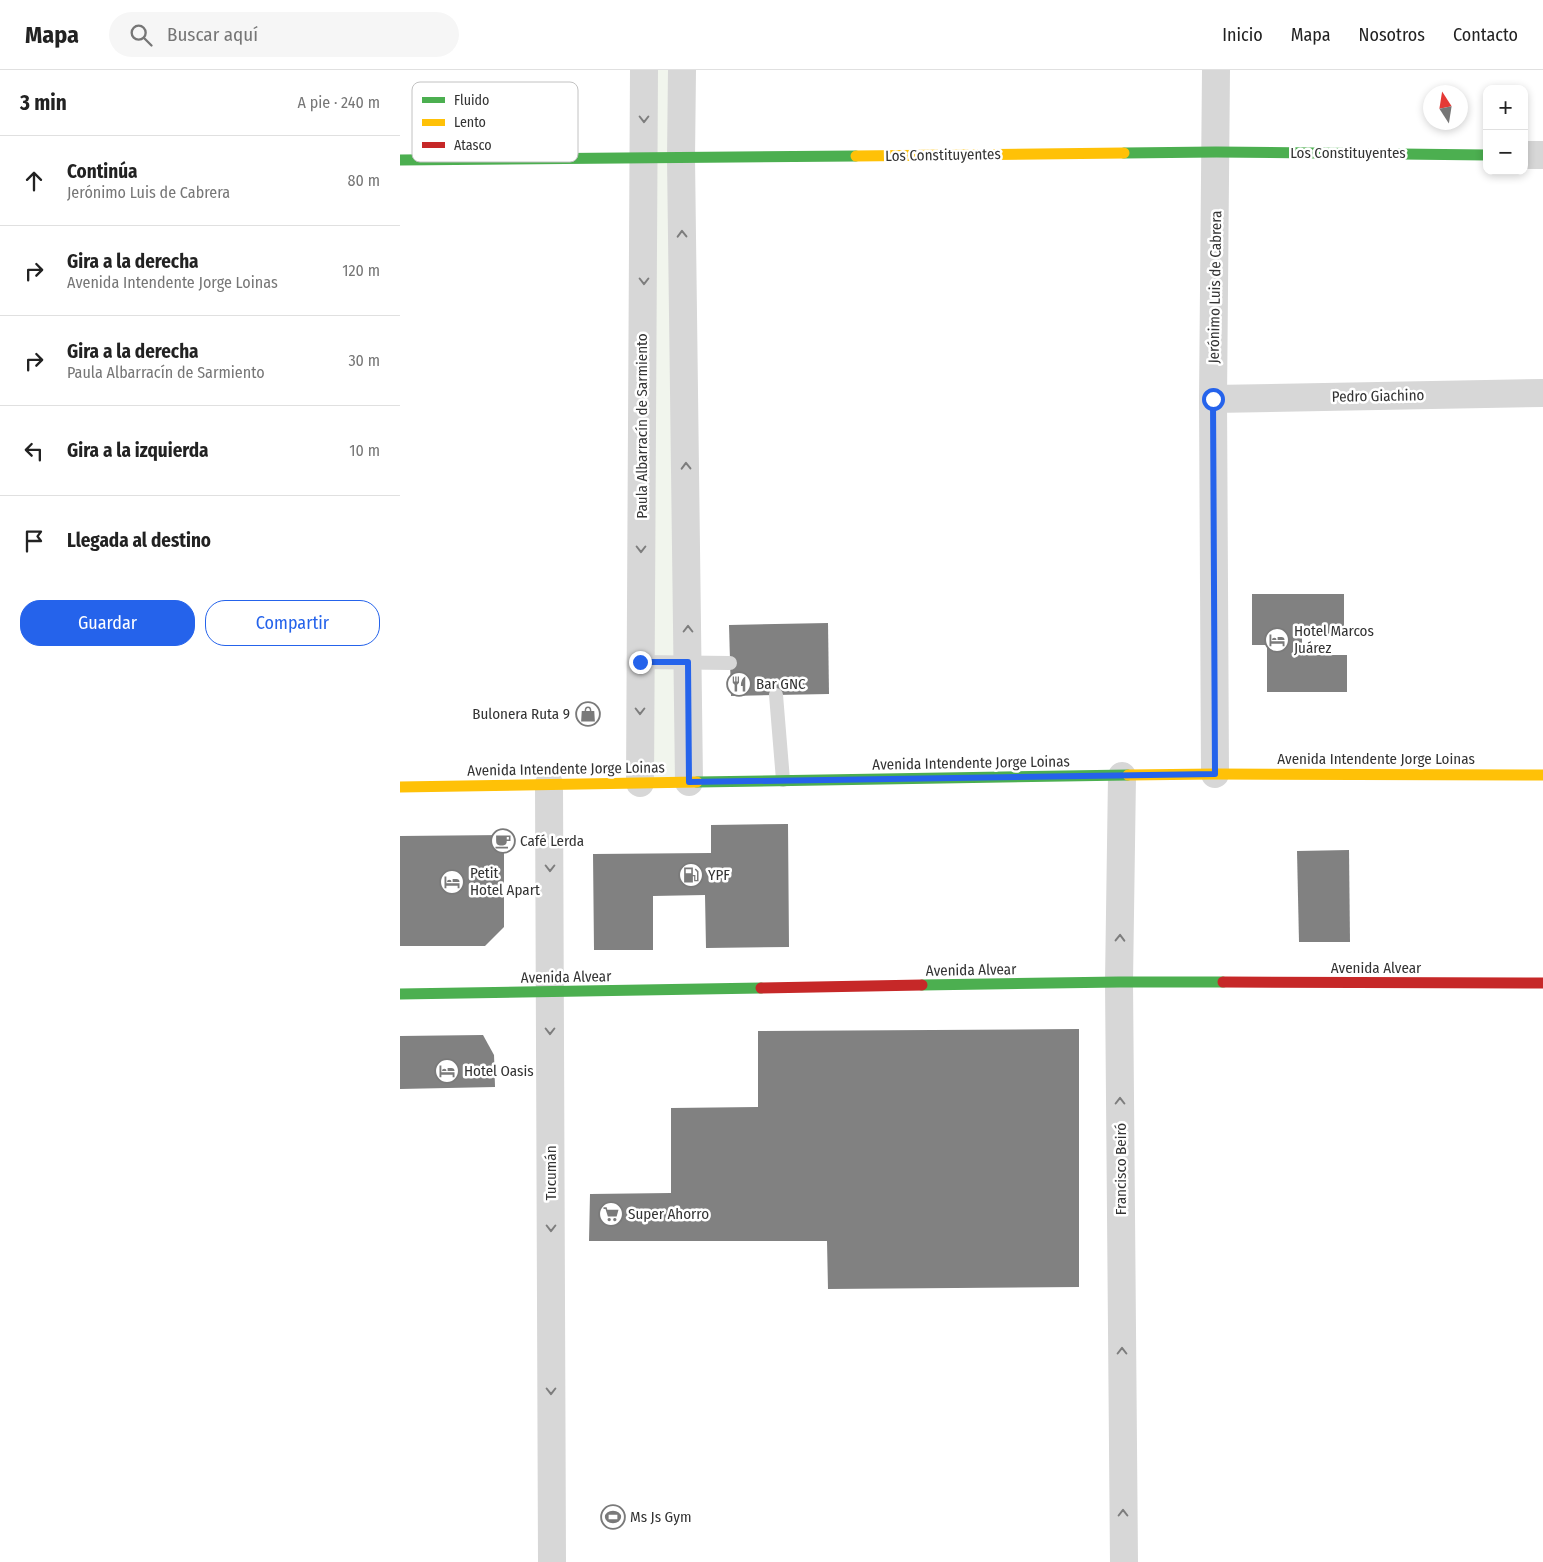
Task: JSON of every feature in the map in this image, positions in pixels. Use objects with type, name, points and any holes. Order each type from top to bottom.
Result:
[{"type":"street","name":"Paula Albarracín de Sarmiento","points":[[640,783],[644,70]]},
{"type":"street","points":[[682,70],[681,158],[689,782]]},
{"type":"street","name":"Jerónimo Luis de Cabrera","points":[[1215,774],[1213,399],[1216,70]]},
{"type":"street","name":"Los Constituyentes","points":[[578,159],[1216,152],[1483,154]]},
{"type":"street","points":[[1528,155],[1543,155]]},
{"type":"street","name":"Pedro Giachino","points":[[1213,399],[1543,393]]},
{"type":"street","name":"Avenida Intendente Jorge Loinas","points":[[400,787],[1215,774],[1543,775]]},
{"type":"street","name":"Francisco Beiró","points":[[1122,776],[1119,982],[1124,1562]]},
{"type":"street","name":"Tucumán","points":[[549,784],[552,1562]]},
{"type":"street","name":"Avenida Alvear","points":[[400,994],[1119,982],[1543,983]]},
{"type":"lane","points":[[640,662],[730,663]]},
{"type":"lane","points":[[776,695],[783,780]]},
{"type":"shaded area","points":[[644,70],[682,70],[689,782],[640,783]]},
{"type":"building","name":"Hotel Marcos Juárez","points":[[1252,594],[1344,594],[1344,636],[1302,636],[1302,655],[1347,655],[1347,692],[1267,692],[1267,645],[1252,645]]},
{"type":"building","points":[[828,623],[829,694],[731,696],[729,625]]},
{"type":"building","name":"YPF","points":[[788,824],[789,947],[706,948],[705,895],[653,896],[653,950],[594,950],[593,854],[711,853],[711,825]]},
{"type":"building","name":"Petit Hotel Apart","points":[[504,835],[504,927],[485,946],[400,946],[400,836]]},
{"type":"building","points":[[1349,850],[1350,942],[1299,942],[1297,851]]},
{"type":"building","points":[[1079,1029],[1079,1287],[828,1289],[827,1241],[589,1241],[590,1194],[671,1193],[671,1108],[758,1107],[758,1031]]},
{"type":"building","name":"Hotel Oasis","points":[[483,1035],[494,1055],[495,1087],[400,1089],[400,1036]]},
{"type":"traffic: fast","points":[[1124,153],[1216,152],[1483,155]]},
{"type":"traffic: fast","points":[[578,158],[856,156]]},
{"type":"traffic: fast","points":[[400,160],[412,160]]},
{"type":"traffic: fast","points":[[697,782],[1128,775]]},
{"type":"traffic: fast","points":[[922,985],[1223,982]]},
{"type":"traffic: fast","points":[[400,994],[761,988]]},
{"type":"traffic: slow","points":[[856,156],[1124,153]]},
{"type":"traffic: slow","points":[[1128,775],[1543,775]]},
{"type":"traffic: slow","points":[[400,787],[697,782]]},
{"type":"traffic: jam","points":[[1223,982],[1543,983]]},
{"type":"traffic: jam","points":[[761,988],[922,985]]},
{"type":"place","name":"Hotel Marcos Juárez","points":[[1277,640]]},
{"type":"place","name":"Bar GNC","points":[[739,684]]},
{"type":"place","name":"Bulonera Ruta 9","points":[[588,714]]},
{"type":"place","name":"Café Lerda","points":[[503,841]]},
{"type":"place","name":"YPF","points":[[691,875]]},
{"type":"place","name":"Petit Hotel Apart","points":[[452,882]]},
{"type":"place","name":"Hotel Oasis","points":[[447,1071]]},
{"type":"place","name":"Super Ahorro","points":[[611,1214]]},
{"type":"place","name":"Ms Js Gym","points":[[613,1517]]},
{"type":"route","points":[[640,662],[688,662],[689,782],[1215,774],[1213,399]]}]
